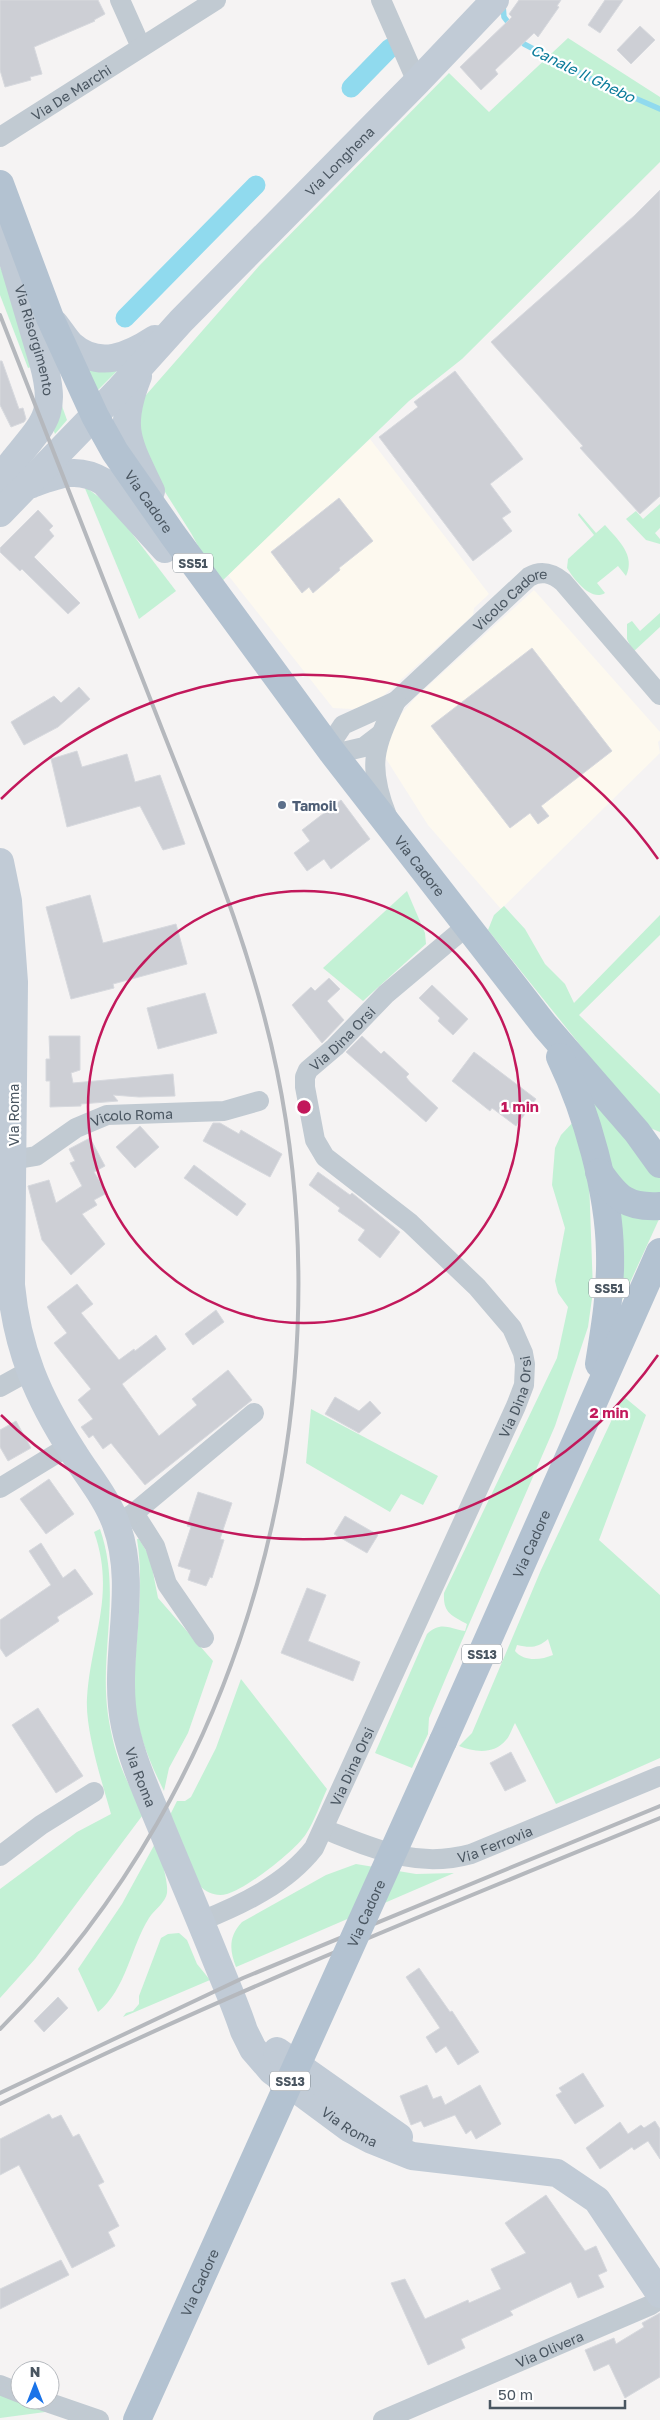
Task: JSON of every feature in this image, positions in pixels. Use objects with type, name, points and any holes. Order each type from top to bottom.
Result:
[{"type":"main road","name":"Via Risorgimento","points":[[0,184],[88,423]]},
{"type":"main road","name":"Via Risorgimento","points":[[0,216],[66,395],[88,423]]},
{"type":"main road","name":"Via Cadore","points":[[88,423],[115,452],[169,542],[545,1026],[649,1135],[660,1164]]},
{"type":"main road","name":"Via Cadore","points":[[545,1026],[575,1090],[598,1171],[608,1225],[610,1275],[608,1313],[592,1404]]},
{"type":"main road","name":"Via Cadore","points":[[598,1171],[610,1189],[634,1206],[660,1206]]},
{"type":"main road","name":"Via Cadore","points":[[137,2420],[660,1252]]},
{"type":"street","points":[[120,0],[141,47]]},
{"type":"street","name":"Via De Marchi","points":[[0,137],[216,0]]},
{"type":"street","points":[[381,0],[417,82]]},
{"type":"street","name":"Via Longhena","points":[[0,513],[7,482],[88,423],[181,321],[417,82],[495,0]]},
{"type":"street","name":"Via Risorgimento","points":[[0,216],[46,370],[50,398],[43,425],[7,482]]},
{"type":"street","name":"Via Longhena","points":[[50,318],[72,346],[90,356],[111,359],[131,354],[181,321]]},
{"type":"street","name":"Via Longhena","points":[[144,362],[128,402],[127,427],[132,451],[169,542]]},
{"type":"street","name":"Via Longhena","points":[[7,482],[62,473],[95,477],[104,482],[169,542]]},
{"type":"street","name":"Vicolo Cadore","points":[[333,753],[338,731],[356,718],[396,701],[529,577],[542,572],[556,576],[563,582],[660,695]]},
{"type":"street","name":"Vicolo Cadore","points":[[392,829],[383,806],[376,775],[376,747],[396,701]]},
{"type":"street","name":"Vicolo Cadore","points":[[301,711],[333,719],[356,718]]},
{"type":"street","points":[[333,753],[364,747],[381,734]]},
{"type":"street","name":"Via Roma","points":[[0,862],[8,901],[14,982],[12,1294],[16,1324],[29,1371],[69,1446],[105,1500],[155,1546],[167,1584],[204,1638]]},
{"type":"street","name":"Via Dina Orsi","points":[[201,1921],[252,1897],[289,1874],[309,1854],[324,1829],[524,1385],[525,1364],[523,1353],[512,1328],[477,1286],[410,1223],[337,1167],[318,1148],[307,1106],[305,1077],[308,1070],[336,1047],[364,1015],[467,926]]},
{"type":"street","name":"Vicolo Roma","points":[[12,1160],[36,1156],[76,1128],[107,1115],[224,1111],[260,1100]]},
{"type":"street","points":[[0,1387],[29,1371]]},
{"type":"street","points":[[125,1518],[254,1414]]},
{"type":"street","points":[[0,1488],[69,1446]]},
{"type":"street","name":"Via Roma","points":[[125,1518],[124,1551],[127,1586],[121,1679],[125,1726],[143,1782],[239,2014],[270,2046],[396,2136],[416,2146],[474,2162],[557,2173],[597,2200],[660,2294]]},
{"type":"street","name":"Via Ferrovia","points":[[324,1829],[374,1848],[411,1858],[435,1861],[450,1860],[471,1854],[660,1776]]},
{"type":"street","points":[[0,1856],[41,1825],[94,1792]]},
{"type":"street","name":"Via Olivera","points":[[383,2420],[634,2312],[660,2299]]},
{"type":"street","points":[[60,2406],[99,2420]]},
{"type":"shaded area","points":[[370,439],[489,594],[474,608],[473,615],[383,696],[364,707],[352,709],[333,708],[228,575]]},
{"type":"shaded area","points":[[534,590],[660,732],[660,740],[658,742],[660,753],[501,909],[428,825],[383,754],[398,718],[415,698]]},
{"type":"green space","points":[[568,38],[660,97],[660,162],[462,359],[409,401],[219,584],[191,533],[141,454],[139,403],[259,266],[449,73],[489,112]]},
{"type":"green space","points":[[0,266],[37,365],[28,368],[0,295]]},
{"type":"green space","points":[[76,358],[122,366],[96,392]]},
{"type":"green space","points":[[58,395],[67,420],[55,434],[51,424]]},
{"type":"green space","points":[[84,486],[111,506],[176,591],[139,619]]},
{"type":"green space","points":[[660,504],[660,528],[655,533],[660,539],[660,544],[646,540],[626,519],[636,511],[643,519]]},
{"type":"green space","points":[[579,513],[596,533],[605,525],[624,548],[629,561],[626,576],[618,566],[597,583],[605,593],[600,595],[583,588],[567,568],[568,559],[594,535],[578,515]]},
{"type":"green space","points":[[660,613],[660,627],[633,652],[627,639],[627,624],[632,621],[640,631]]},
{"type":"green space","points":[[407,891],[425,933],[426,944],[363,1001],[323,968]]},
{"type":"green space","points":[[504,906],[525,929],[545,964],[565,984],[574,1003],[660,915],[660,935],[579,1015],[660,1094],[660,1132],[645,1126],[488,930],[494,915]]},
{"type":"green space","points":[[577,1075],[660,1176],[660,1197],[617,1187]]},
{"type":"green space","points":[[575,1120],[589,1179],[593,1291],[588,1327],[555,1426],[429,1718],[428,1734],[412,1768],[375,1753],[427,1634],[441,1627],[465,1631],[467,1624],[449,1613],[445,1605],[444,1593],[557,1358],[568,1307],[558,1293],[555,1281],[565,1228],[552,1185],[555,1148],[561,1135]]},
{"type":"green space","points":[[617,1207],[660,1217],[622,1300]]},
{"type":"green space","points":[[623,1396],[646,1415],[599,1540],[660,1595],[660,1758],[556,1804],[515,1723],[507,1738],[496,1748],[477,1751],[459,1746],[472,1733],[541,1570]],"holes":[[[548,1639],[553,1655],[533,1659],[523,1657],[515,1651],[517,1645],[534,1647]]]},
{"type":"green space","points":[[311,1409],[438,1476],[423,1505],[401,1494],[390,1512],[306,1463]]},
{"type":"green space","points":[[100,1529],[106,1552],[110,1599],[106,1668],[108,1715],[119,1760],[142,1816],[35,1959],[0,1998],[0,1889],[77,1832],[111,1814],[95,1756],[87,1711],[89,1676],[103,1596],[100,1554],[94,1532]]},
{"type":"green space","points":[[137,1539],[139,1539],[150,1557],[158,1598],[213,1661],[188,1733],[169,1768],[164,1791],[143,1741],[136,1715],[134,1688],[140,1595]]},
{"type":"green space","points":[[241,1679],[327,1789],[309,1829],[292,1850],[270,1869],[246,1885],[227,1894],[216,1895],[200,1886],[170,1815],[177,1801],[185,1801],[191,1797],[216,1748]]},
{"type":"green space","points":[[157,1840],[167,1882],[166,1896],[143,1929],[122,1980],[115,1992],[98,2012],[78,1969],[122,1904]]},
{"type":"green space","points":[[356,1864],[416,1874],[454,1873],[236,1967],[231,1943],[235,1932],[242,1922],[326,1875]]},
{"type":"green space","points":[[179,1933],[187,1940],[197,1964],[210,1980],[123,2017],[126,2013],[133,2011],[139,2004],[139,1996],[161,1938],[168,1934]]},
{"type":"green space","points":[[0,2377],[10,2388],[10,2410],[60,2410],[60,2406],[68,2409],[0,2418]]},
{"type":"building","points":[[0,0],[98,0],[105,14],[95,21],[34,47],[42,74],[30,77],[31,80],[5,87],[0,70]]},
{"type":"building","points":[[519,0],[561,0],[557,6],[559,7],[538,37],[534,33],[495,70],[498,74],[481,90],[460,67],[512,17],[509,14]]},
{"type":"building","points":[[605,0],[623,0],[600,33],[588,25]]},
{"type":"building","points":[[640,26],[655,40],[631,64],[617,50]]},
{"type":"building","points":[[660,190],[660,496],[640,514],[580,448],[583,446],[491,342],[634,216]]},
{"type":"building","points":[[0,361],[2,361],[19,409],[23,408],[26,419],[24,422],[11,427],[0,405]]},
{"type":"building","points":[[455,371],[523,459],[490,484],[511,512],[502,518],[512,531],[473,561],[379,437],[418,407],[414,402]]},
{"type":"building","points":[[339,498],[373,541],[339,568],[340,570],[313,593],[309,587],[302,593],[271,552]]},
{"type":"building","points":[[38,510],[53,526],[49,530],[54,536],[34,557],[80,603],[68,614],[22,569],[20,571],[0,552],[0,548]]},
{"type":"building","points":[[532,648],[612,751],[541,806],[549,816],[538,824],[530,813],[510,828],[431,726]]},
{"type":"building","points":[[79,687],[90,699],[58,727],[24,745],[11,722],[54,696],[61,703]]},
{"type":"building","points":[[77,751],[82,767],[127,754],[135,782],[160,775],[185,844],[163,850],[140,806],[67,827],[51,759]]},
{"type":"building","points":[[341,800],[370,839],[331,869],[324,859],[307,871],[294,853],[310,841],[302,830]]},
{"type":"building","points":[[90,895],[103,943],[176,924],[187,964],[113,984],[114,988],[71,999],[46,907]]},
{"type":"building","points":[[329,978],[340,989],[327,1001],[344,1020],[322,1043],[292,1005],[311,987],[315,991]]},
{"type":"building","points":[[432,985],[468,1019],[453,1035],[438,1021],[440,1018],[419,998]]},
{"type":"building","points":[[205,993],[217,1033],[158,1049],[147,1008]]},
{"type":"building","points":[[49,1036],[80,1036],[80,1070],[71,1073],[73,1083],[173,1074],[175,1096],[139,1097],[113,1095],[118,1101],[81,1104],[81,1106],[50,1107],[50,1081],[46,1081],[46,1059],[50,1059]]},
{"type":"building","points":[[362,1036],[381,1054],[384,1051],[409,1074],[406,1077],[410,1082],[438,1108],[426,1122],[346,1052]]},
{"type":"building","points":[[474,1052],[536,1099],[516,1126],[492,1108],[490,1111],[452,1081]]},
{"type":"building","points":[[213,1123],[220,1123],[239,1134],[241,1130],[282,1154],[270,1177],[203,1141]]},
{"type":"building","points":[[140,1126],[159,1147],[135,1168],[116,1147]]},
{"type":"building","points":[[90,1138],[105,1166],[94,1172],[107,1193],[94,1200],[97,1205],[82,1214],[105,1244],[71,1275],[42,1240],[28,1186],[49,1180],[56,1203],[82,1186],[70,1163],[75,1161],[69,1149]]},
{"type":"building","points":[[194,1165],[246,1204],[237,1216],[184,1178]]},
{"type":"building","points":[[318,1172],[350,1195],[352,1193],[400,1232],[380,1258],[358,1240],[365,1230],[338,1211],[340,1208],[309,1185]]},
{"type":"building","points":[[77,1284],[93,1304],[81,1313],[119,1360],[134,1349],[135,1351],[156,1335],[166,1349],[122,1384],[159,1436],[197,1405],[192,1399],[228,1370],[252,1400],[145,1485],[111,1443],[103,1449],[93,1435],[89,1438],[81,1427],[93,1419],[78,1400],[91,1389],[54,1343],[67,1333],[47,1307]]},
{"type":"building","points":[[216,1310],[224,1322],[193,1345],[185,1334]]},
{"type":"building","points":[[335,1397],[359,1411],[370,1401],[381,1413],[359,1433],[325,1414]]},
{"type":"building","points":[[16,1421],[31,1448],[8,1461],[0,1447],[0,1430]]},
{"type":"building","points":[[49,1479],[74,1514],[46,1534],[20,1499]]},
{"type":"building","points":[[198,1492],[232,1503],[220,1539],[224,1540],[212,1578],[210,1577],[206,1586],[188,1580],[191,1570],[178,1566],[191,1527],[187,1526]]},
{"type":"building","points":[[345,1516],[378,1535],[367,1553],[334,1534]]},
{"type":"building","points":[[41,1543],[63,1578],[75,1569],[93,1594],[57,1617],[59,1621],[6,1657],[0,1648],[0,1620],[51,1585],[29,1551]]},
{"type":"building","points":[[307,1588],[326,1595],[308,1641],[360,1662],[353,1681],[281,1653]]},
{"type":"building","points":[[38,1708],[83,1776],[56,1793],[12,1725]]},
{"type":"building","points":[[511,1752],[526,1781],[505,1791],[490,1763]]},
{"type":"building","points":[[419,1968],[450,2012],[452,2011],[479,2052],[458,2065],[446,2046],[436,2053],[426,2037],[440,2028],[406,1977]]},
{"type":"building","points":[[58,1997],[68,2008],[44,2032],[34,2021]]},
{"type":"building","points":[[583,2073],[604,2106],[575,2124],[556,2095],[562,2092],[559,2088]]},
{"type":"building","points":[[427,2085],[433,2099],[441,2096],[445,2105],[480,2085],[501,2124],[476,2139],[471,2130],[466,2134],[455,2115],[424,2127],[421,2121],[411,2125],[400,2096]]},
{"type":"building","points":[[49,2114],[52,2119],[61,2115],[73,2137],[79,2134],[104,2182],[98,2185],[119,2226],[108,2232],[115,2246],[72,2268],[19,2165],[0,2175],[0,2139]]},
{"type":"building","points":[[655,2121],[660,2129],[660,2159],[648,2141],[634,2150],[632,2147],[600,2169],[586,2148],[620,2122],[628,2134],[641,2125],[644,2128]]},
{"type":"building","points":[[546,2195],[585,2251],[596,2246],[607,2271],[598,2275],[604,2287],[578,2298],[571,2282],[510,2311],[513,2315],[461,2339],[465,2348],[428,2365],[391,2283],[405,2279],[425,2319],[468,2300],[469,2303],[501,2289],[491,2269],[526,2253],[505,2223]]},
{"type":"building","points":[[61,2260],[69,2275],[0,2309],[0,2289]]},
{"type":"building","points":[[660,2313],[660,2377],[625,2398],[609,2364],[594,2371],[585,2350],[614,2338],[616,2344],[644,2327],[642,2323]]},
{"type":"waterway","name":"Canale Il Ghebo","points":[[503,5],[504,17],[511,26]]},
{"type":"waterway","name":"Canale Il Ghebo","points":[[519,37],[524,44],[591,79],[660,109]]},
{"type":"waterway","points":[[351,88],[390,48]]},
{"type":"waterway","points":[[125,318],[256,185]]},
{"type":"railway","points":[[0,315],[211,855],[242,940],[255,984],[277,1071],[295,1199],[298,1328],[285,1458],[257,1585],[214,1707],[157,1823],[86,1931],[0,2029]]},
{"type":"railway","points":[[0,2093],[243,1978],[660,1806]]},
{"type":"railway","points":[[0,2104],[163,2027],[327,1955],[660,1818]]},
{"type":"place","name":"Tamoil","points":[[282,805]]}]
